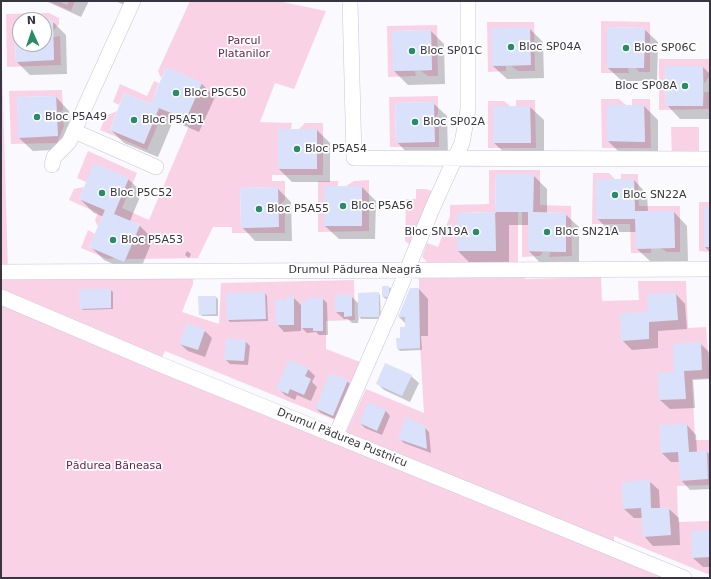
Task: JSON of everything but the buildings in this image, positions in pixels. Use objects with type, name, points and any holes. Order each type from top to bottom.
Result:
[{"type":"street","points":[[52,164],[54,157],[66,146],[74,131],[133,1]]},
{"type":"street","points":[[350,1],[354,158],[710,159]]},
{"type":"street","points":[[336,435],[408,270],[419,239],[462,143],[468,110],[468,1]]},
{"type":"street","points":[[74,131],[156,167]]},
{"type":"street","name":"Drumul Pădurea Neagră","points":[[1,272],[710,269]]},
{"type":"street","name":"Drumul Pădurea Pustnicu","points":[[1,297],[165,366],[684,578]]},
{"type":"green space","points":[[48,1],[59,1],[67,5],[69,1],[75,1],[71,11]]},
{"type":"green space","name":"Parcul Platanilor","points":[[190,1],[278,1],[326,11],[294,89],[275,83],[260,122],[292,123],[291,129],[278,129],[278,169],[317,169],[317,129],[299,129],[305,123],[323,123],[323,175],[272,175],[272,181],[285,181],[285,200],[278,207],[278,187],[240,188],[241,228],[278,227],[278,212],[285,212],[285,233],[232,233],[232,227],[213,227],[198,258],[211,258],[126,259],[140,225],[114,214],[86,182],[77,178],[88,151],[137,173],[122,208],[149,220],[189,126],[162,115],[147,150],[100,130],[106,116],[117,111],[110,130],[144,144],[159,108],[186,119],[202,83],[166,68],[161,78],[158,71]]},
{"type":"green space","points":[[6,14],[12,14],[12,52],[16,52],[16,62],[54,60],[53,37],[60,36],[61,65],[7,67]]},
{"type":"green space","points":[[52,14],[59,18],[59,24],[53,31]]},
{"type":"green space","points":[[601,21],[650,22],[650,72],[639,72],[636,68],[644,67],[645,28],[607,27],[607,68],[628,68],[629,73],[601,73]]},
{"type":"green space","points":[[487,22],[534,22],[535,71],[518,71],[511,66],[530,65],[530,28],[492,28],[492,66],[506,66],[506,71],[488,72]]},
{"type":"green space","points":[[437,25],[438,76],[428,76],[421,71],[432,70],[431,30],[393,31],[394,71],[415,71],[416,76],[388,77],[387,26]]},
{"type":"green space","name":"Pădurea Băneasa","points":[[1,29],[8,272],[194,271],[193,284],[182,312],[219,324],[221,283],[354,280],[355,320],[326,321],[326,349],[360,362],[335,420],[165,351],[159,364],[428,466],[346,432],[366,389],[424,413],[419,327],[419,270],[524,269],[525,279],[601,277],[602,301],[639,300],[638,281],[686,281],[688,328],[706,327],[710,378],[692,379],[695,440],[710,440],[710,485],[677,486],[678,522],[710,521],[710,575],[614,536],[614,549],[684,578],[1,578]]},
{"type":"green space","points":[[659,59],[709,59],[709,77],[704,84],[703,66],[665,66],[666,106],[703,106],[704,92],[709,92],[709,109],[659,110]]},
{"type":"green space","points":[[154,81],[159,83],[151,104],[124,93],[119,105],[113,102],[120,84],[147,96]]},
{"type":"green space","points":[[62,90],[63,110],[57,116],[56,96],[17,97],[19,138],[57,121],[63,121],[64,126],[57,143],[11,144],[9,91]]},
{"type":"green space","points":[[438,96],[438,114],[434,120],[434,102],[395,103],[396,143],[434,127],[439,127],[439,147],[390,147],[389,97]]},
{"type":"green space","points":[[601,99],[619,99],[626,105],[607,105],[607,141],[645,142],[644,105],[632,105],[632,99],[650,99],[651,148],[602,148]]},
{"type":"green space","points":[[516,100],[535,100],[536,148],[488,148],[488,101],[504,101],[510,106],[493,106],[493,143],[531,143],[530,106],[516,106]]},
{"type":"green space","points":[[671,127],[699,127],[699,159],[672,159]]},
{"type":"green space","points":[[489,170],[540,170],[540,205],[571,206],[572,256],[549,257],[550,252],[566,252],[566,213],[533,212],[534,174],[496,174],[495,212],[518,212],[518,263],[429,264],[422,257],[427,243],[438,247],[450,216],[450,205],[489,204]],"holes":[[[495,212],[496,251],[457,251],[457,213]]]},
{"type":"green space","points":[[593,173],[609,173],[615,179],[596,179],[596,218],[635,219],[651,248],[651,253],[631,253],[630,224],[592,224]]},
{"type":"green space","points":[[621,174],[638,174],[639,206],[680,206],[680,252],[667,252],[660,248],[675,247],[674,211],[635,211],[634,180],[621,179]]},
{"type":"green space","points":[[369,180],[369,231],[318,232],[318,181],[338,181],[338,186],[324,186],[324,226],[362,226],[362,186],[346,186],[354,181]]},
{"type":"green space","points":[[84,187],[79,199],[105,210],[98,227],[95,220],[98,213],[69,200],[74,189]]},
{"type":"green space","points":[[416,189],[426,189],[434,192],[412,246],[405,241],[406,199],[416,199]]},
{"type":"green space","points":[[699,202],[710,202],[710,207],[704,208],[704,247],[710,247],[710,252],[699,251]]},
{"type":"green space","points":[[522,212],[528,212],[528,251],[543,252],[540,256],[522,257]]},
{"type":"green space","points":[[88,230],[95,234],[89,247],[116,258],[108,259],[81,248]]},
{"type":"place","name":"Bloc SP04A","points":[[511,47]]},
{"type":"place","name":"Bloc SP06C","points":[[626,48]]},
{"type":"place","name":"Bloc SP01C","points":[[412,51]]},
{"type":"place","name":"Bloc SP08A","points":[[685,86]]},
{"type":"place","name":"Bloc P5C50","points":[[176,93]]},
{"type":"place","name":"Bloc P5A49","points":[[37,117]]},
{"type":"place","name":"Bloc P5A51","points":[[134,120]]},
{"type":"place","name":"Bloc SP02A","points":[[415,122]]},
{"type":"place","name":"Bloc P5A54","points":[[297,149]]},
{"type":"place","name":"Bloc P5C52","points":[[102,193]]},
{"type":"place","name":"Bloc SN22A","points":[[615,195]]},
{"type":"place","name":"Bloc P5A56","points":[[343,206]]},
{"type":"place","name":"Bloc P5A55","points":[[259,209]]},
{"type":"place","name":"Bloc SN19A","points":[[476,232]]},
{"type":"place","name":"Bloc SN21A","points":[[547,232]]},
{"type":"place","name":"Bloc P5A53","points":[[113,240]]}]
